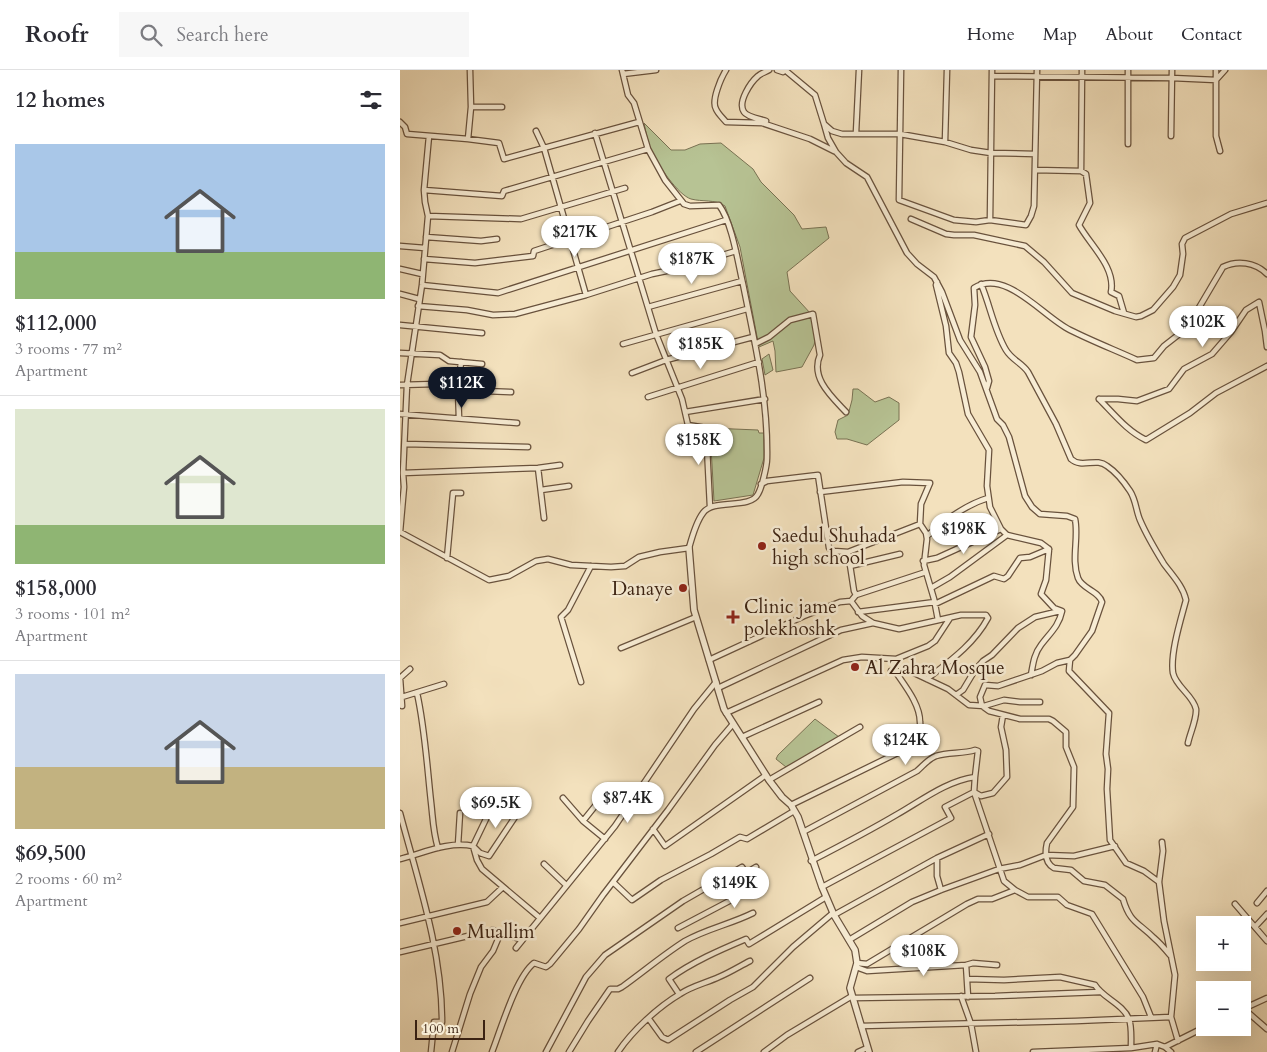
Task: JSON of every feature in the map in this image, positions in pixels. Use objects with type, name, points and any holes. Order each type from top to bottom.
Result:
[{"type":"street","points":[[468,139],[470,70]]},
{"type":"street","points":[[656,70],[622,72],[628,95],[634,103],[648,149],[665,180],[680,200],[690,206],[719,205],[723,210],[736,251],[765,399],[768,460],[758,495],[753,501],[710,507],[703,511],[689,548],[694,610],[726,713],[767,777],[791,805],[833,914],[855,950],[856,965],[850,988],[868,1050],[858,1052]]},
{"type":"street","points":[[726,70],[720,80],[714,103],[716,109],[726,122],[762,123],[780,128]]},
{"type":"street","points":[[769,70],[758,76],[749,86],[743,100],[742,110],[745,114],[810,139],[836,152]]},
{"type":"street","points":[[777,70],[783,72],[784,70],[815,95],[828,138],[836,152],[846,162],[867,176],[907,253],[917,264],[934,277],[937,282],[960,340],[980,372],[997,419],[1003,425],[1009,437],[1025,496],[1032,507],[1040,514],[1066,516],[1074,519],[1077,528],[1075,540],[1078,577],[1082,583],[1101,598],[1102,602],[1092,631],[1070,660],[1057,663],[1042,671],[998,686],[985,685],[980,697],[982,706],[988,711],[1020,719],[1048,719],[1066,732],[1066,747],[1074,767],[1073,807],[1050,838],[1046,855],[1051,866],[1071,870],[1084,881],[1105,885],[1123,899],[1125,908],[1134,920],[1153,936],[1170,955]]},
{"type":"street","points":[[856,133],[859,70]]},
{"type":"street","points":[[901,70],[899,200],[954,220],[976,222],[990,220],[1026,225],[1034,206],[1037,70]]},
{"type":"street","points":[[944,142],[947,70]]},
{"type":"street","points":[[990,220],[992,70]]},
{"type":"street","points":[[1081,171],[1082,70]]},
{"type":"street","points":[[1128,70],[1128,144]]},
{"type":"street","points":[[1171,136],[1172,70]]},
{"type":"street","points":[[1216,70],[1216,136],[1220,151]]},
{"type":"street","points":[[1216,80],[1225,70]]},
{"type":"street","points":[[992,76],[1216,80]]},
{"type":"street","points":[[470,107],[502,107]]},
{"type":"street","points":[[400,122],[407,134],[499,143],[504,159],[639,122]]},
{"type":"street","points":[[824,124],[832,131],[842,134],[900,134],[991,153],[1035,154]]},
{"type":"street","points":[[536,132],[544,148],[586,295]]},
{"type":"street","points":[[594,133],[656,334],[678,387],[688,425],[706,428],[710,507]]},
{"type":"street","points":[[429,136],[424,190],[428,216],[422,285],[407,385],[404,487],[400,532],[489,580],[509,576],[536,561],[548,559],[571,565],[625,566],[639,557],[689,548]]},
{"type":"street","points":[[424,190],[502,196],[504,191],[648,149]]},
{"type":"street","points":[[1035,170],[1081,171],[1086,174],[1090,203],[1079,225],[1086,238],[1102,257],[1110,278],[1111,292],[1119,296],[1124,313]]},
{"type":"street","points":[[428,216],[521,219],[625,188]]},
{"type":"street","points":[[424,259],[475,263],[533,256],[534,250],[622,222],[680,200]]},
{"type":"street","points":[[911,219],[946,234],[974,235],[1025,246],[1044,262],[1072,293],[1115,311],[1140,316],[1153,310],[1169,293],[1180,276],[1183,254],[1182,244],[1185,238],[1231,214],[1267,203]]},
{"type":"street","points":[[422,285],[498,293],[726,220]]},
{"type":"street","points":[[426,237],[481,241],[497,239]]},
{"type":"street","points":[[400,246],[425,248]]},
{"type":"street","points":[[418,306],[467,310],[493,315],[515,314],[736,251]]},
{"type":"street","points":[[986,388],[989,381],[985,366],[971,337],[975,305],[974,288],[981,284],[990,282],[1011,289],[1021,294],[1053,320],[1069,330],[1137,360],[1145,360],[1154,358],[1164,346],[1187,328],[1223,267],[1232,262],[1249,264],[1256,266],[1267,274]]},
{"type":"street","points":[[400,270],[422,274]]},
{"type":"street","points":[[648,307],[742,281]]},
{"type":"street","points":[[937,282],[936,285],[946,326],[949,353],[956,363],[959,372],[968,414],[990,450],[987,486],[990,507],[1001,529],[1007,535],[1041,543],[1049,549]]},
{"type":"street","points":[[981,284],[1006,350],[1028,372],[1056,424],[1071,459],[1076,463],[1082,464],[1103,463],[1117,475],[1134,499],[1141,522],[1185,595],[1186,600],[1178,630],[1173,664],[1174,674],[1193,703],[1196,711],[1188,743]]},
{"type":"street","points":[[400,294],[419,299]]},
{"type":"street","points":[[1267,347],[1266,331],[1259,302],[1246,310],[1231,332],[1212,354],[1184,369],[1169,389],[1137,401],[1099,399],[1126,427],[1137,436],[1146,440],[1190,413],[1216,393],[1267,366]]},
{"type":"street","points":[[622,344],[748,309]]},
{"type":"street","points":[[755,344],[769,337],[790,320],[813,314],[820,355],[817,360],[818,374],[824,388],[846,412]]},
{"type":"street","points":[[400,325],[482,333]]},
{"type":"street","points":[[632,373],[666,360],[753,338]]},
{"type":"street","points":[[400,353],[440,355],[449,361],[482,364]]},
{"type":"street","points":[[459,418],[458,390],[461,362]]},
{"type":"street","points":[[648,396],[759,362]]},
{"type":"street","points":[[400,385],[436,384]]},
{"type":"street","points":[[458,390],[511,392]]},
{"type":"street","points":[[685,412],[765,399]]},
{"type":"street","points":[[400,414],[516,422]]},
{"type":"street","points":[[405,444],[528,447]]},
{"type":"street","points":[[403,474],[538,468],[560,465]]},
{"type":"street","points":[[538,468],[544,518]]},
{"type":"street","points":[[761,484],[767,481],[818,475],[829,548],[834,551],[848,552],[920,524]]},
{"type":"street","points":[[820,492],[903,482],[930,482],[921,504],[920,524],[927,536],[923,561],[938,620]]},
{"type":"street","points":[[541,490],[569,486]]},
{"type":"street","points":[[447,558],[453,493],[461,493]]},
{"type":"street","points":[[927,536],[944,521],[975,502],[988,498]]},
{"type":"street","points":[[923,561],[937,558],[1001,529]]},
{"type":"street","points":[[931,588],[950,577],[1007,535]]},
{"type":"street","points":[[858,612],[935,603],[994,576],[1004,579],[1020,558],[1030,557],[1049,549]]},
{"type":"street","points":[[1049,549],[1046,580],[1041,594],[1054,608],[1062,611]]},
{"type":"street","points":[[848,552],[856,595]]},
{"type":"street","points":[[850,566],[900,554]]},
{"type":"street","points":[[581,682],[561,617],[568,610],[591,566]]},
{"type":"street","points":[[709,660],[804,616],[840,602],[851,601],[856,595],[926,572]]},
{"type":"street","points":[[851,601],[858,612],[873,623],[899,629],[962,615],[986,615],[988,618],[983,628],[960,653],[927,679]]},
{"type":"street","points":[[1031,675],[1034,657],[1060,621],[1062,611]]},
{"type":"street","points":[[956,695],[963,690],[975,670],[1018,628],[1035,617],[1062,611]]},
{"type":"street","points":[[621,648],[696,617]]},
{"type":"street","points":[[726,713],[843,660],[862,657],[896,659],[928,646],[935,641],[950,618]]},
{"type":"street","points":[[516,948],[605,839],[694,709],[717,685],[841,630],[873,623]]},
{"type":"street","points":[[1070,660],[1070,670],[1109,713],[1106,746],[1110,840],[1126,863],[1144,871],[1159,882]]},
{"type":"street","points":[[402,706],[400,678],[410,669]]},
{"type":"street","points":[[791,805],[918,743],[921,721],[916,706],[909,692],[893,671],[912,672],[948,689],[966,704],[982,706],[1004,700],[1040,702]]},
{"type":"street","points":[[402,697],[444,684]]},
{"type":"street","points":[[417,693],[425,744],[433,832],[438,848]]},
{"type":"street","points":[[742,737],[819,702]]},
{"type":"street","points":[[974,792],[981,796],[993,793],[1007,777],[1006,750],[1002,727],[1003,715]]},
{"type":"street","points":[[492,1052],[516,991],[529,968],[534,963],[546,968],[579,929],[714,745],[733,724]]},
{"type":"street","points":[[653,829],[665,846],[767,777],[860,726]]},
{"type":"street","points":[[803,832],[908,775],[936,756],[978,751],[974,792],[1004,881],[1028,897],[1058,897],[1067,905],[1092,914],[1143,997],[1151,1017]]},
{"type":"street","points":[[811,861],[896,816],[934,792],[954,783],[976,777]]},
{"type":"street","points":[[583,821],[608,790]]},
{"type":"street","points":[[822,887],[951,818],[945,806],[974,792]]},
{"type":"street","points":[[498,794],[473,846],[482,869],[540,918]]},
{"type":"street","points":[[563,798],[583,821],[605,839]]},
{"type":"street","points":[[613,882],[632,900],[657,883],[712,854],[740,836],[747,840],[794,811]]},
{"type":"street","points":[[400,813],[435,945],[442,993],[442,1022],[434,1022],[431,1052]]},
{"type":"street","points":[[458,845],[460,813]]},
{"type":"street","points":[[400,859],[438,848],[458,845],[473,846],[480,853],[489,856],[517,814]]},
{"type":"street","points":[[649,1019],[662,1037],[668,1040],[753,987],[793,946],[833,914],[937,858],[989,834]]},
{"type":"street","points":[[1162,842],[1163,851],[1159,882],[1164,921],[1176,983],[1171,1017],[1178,1041]]},
{"type":"street","points":[[849,940],[912,902],[999,868],[1020,865],[1046,855],[1074,856],[1115,846]]},
{"type":"street","points":[[937,858],[937,876],[941,890]]},
{"type":"street","points":[[544,864],[566,885]]},
{"type":"street","points":[[746,873],[756,867]]},
{"type":"street","points":[[546,1052],[586,976],[605,955],[683,901],[742,868],[754,888],[678,928]]},
{"type":"street","points":[[400,923],[487,902],[502,887]]},
{"type":"street","points":[[856,965],[867,964],[951,913],[978,899],[992,899],[1015,890]]},
{"type":"street","points":[[1257,902],[1267,891]]},
{"type":"street","points":[[679,994],[669,979],[673,976],[700,960],[732,945],[746,940],[749,944],[826,898]]},
{"type":"street","points":[[1235,904],[1267,941]]},
{"type":"street","points":[[569,1052],[610,989],[622,987],[685,941],[707,931],[736,922],[753,913]]},
{"type":"street","points":[[1255,927],[1267,914]]},
{"type":"street","points":[[400,952],[493,930],[522,940]]},
{"type":"street","points":[[452,1052],[470,994],[481,967],[493,951],[501,932]]},
{"type":"street","points":[[618,1052],[624,1043],[661,1007],[679,994],[718,978],[750,961]]},
{"type":"street","points":[[856,965],[867,971],[973,963],[997,965]]},
{"type":"street","points":[[966,965],[968,996]]},
{"type":"street","points":[[967,979],[1004,980],[1060,977],[1095,984],[1100,992],[1116,1002],[1129,1019],[1131,1048]]},
{"type":"street","points":[[696,1052],[810,978]]},
{"type":"street","points":[[764,1052],[787,1035],[853,997],[1100,992]]},
{"type":"street","points":[[961,996],[971,1024],[976,1052]]},
{"type":"street","points":[[1251,1005],[1267,998]]},
{"type":"street","points":[[1251,1016],[1267,1029]]},
{"type":"street","points":[[861,1026],[1171,1017]]},
{"type":"street","points":[[1165,1046],[1196,1032]]},
{"type":"street","points":[[1155,1052],[1157,1044]]},
{"type":"street","points":[[1033,1052],[1089,1051],[1157,1044],[1165,1046],[1171,1052]]},
{"type":"green space","points":[[644,123],[671,150],[685,150],[700,144],[721,143],[753,169],[761,182],[794,215],[802,229],[826,227],[829,238],[787,272],[790,291],[811,314],[816,337],[814,345],[802,367],[776,372],[773,341],[759,347],[740,247],[725,206],[717,202],[691,199],[680,192],[655,158],[649,145]]},
{"type":"green space","points":[[769,354],[773,370],[765,375],[762,359]]},
{"type":"green space","points":[[853,389],[858,389],[875,402],[889,397],[899,403],[899,420],[867,445],[847,439],[837,439],[835,432],[838,420],[848,415]]},
{"type":"green space","points":[[710,428],[758,430],[759,433],[764,433],[764,458],[753,495],[714,501]]},
{"type":"green space","points":[[815,719],[839,737],[786,767],[776,759],[778,755]]},
{"type":"place","name":"Saedul Shuhada high school","points":[[762,546]]},
{"type":"place","name":"Danaye","points":[[683,588]]},
{"type":"place","name":"Clinic jame polekhoshk","points":[[733,617]]},
{"type":"place","name":"Al Zahra Mosque","points":[[855,667]]},
{"type":"place","name":"Muallim","points":[[457,931]]}]
